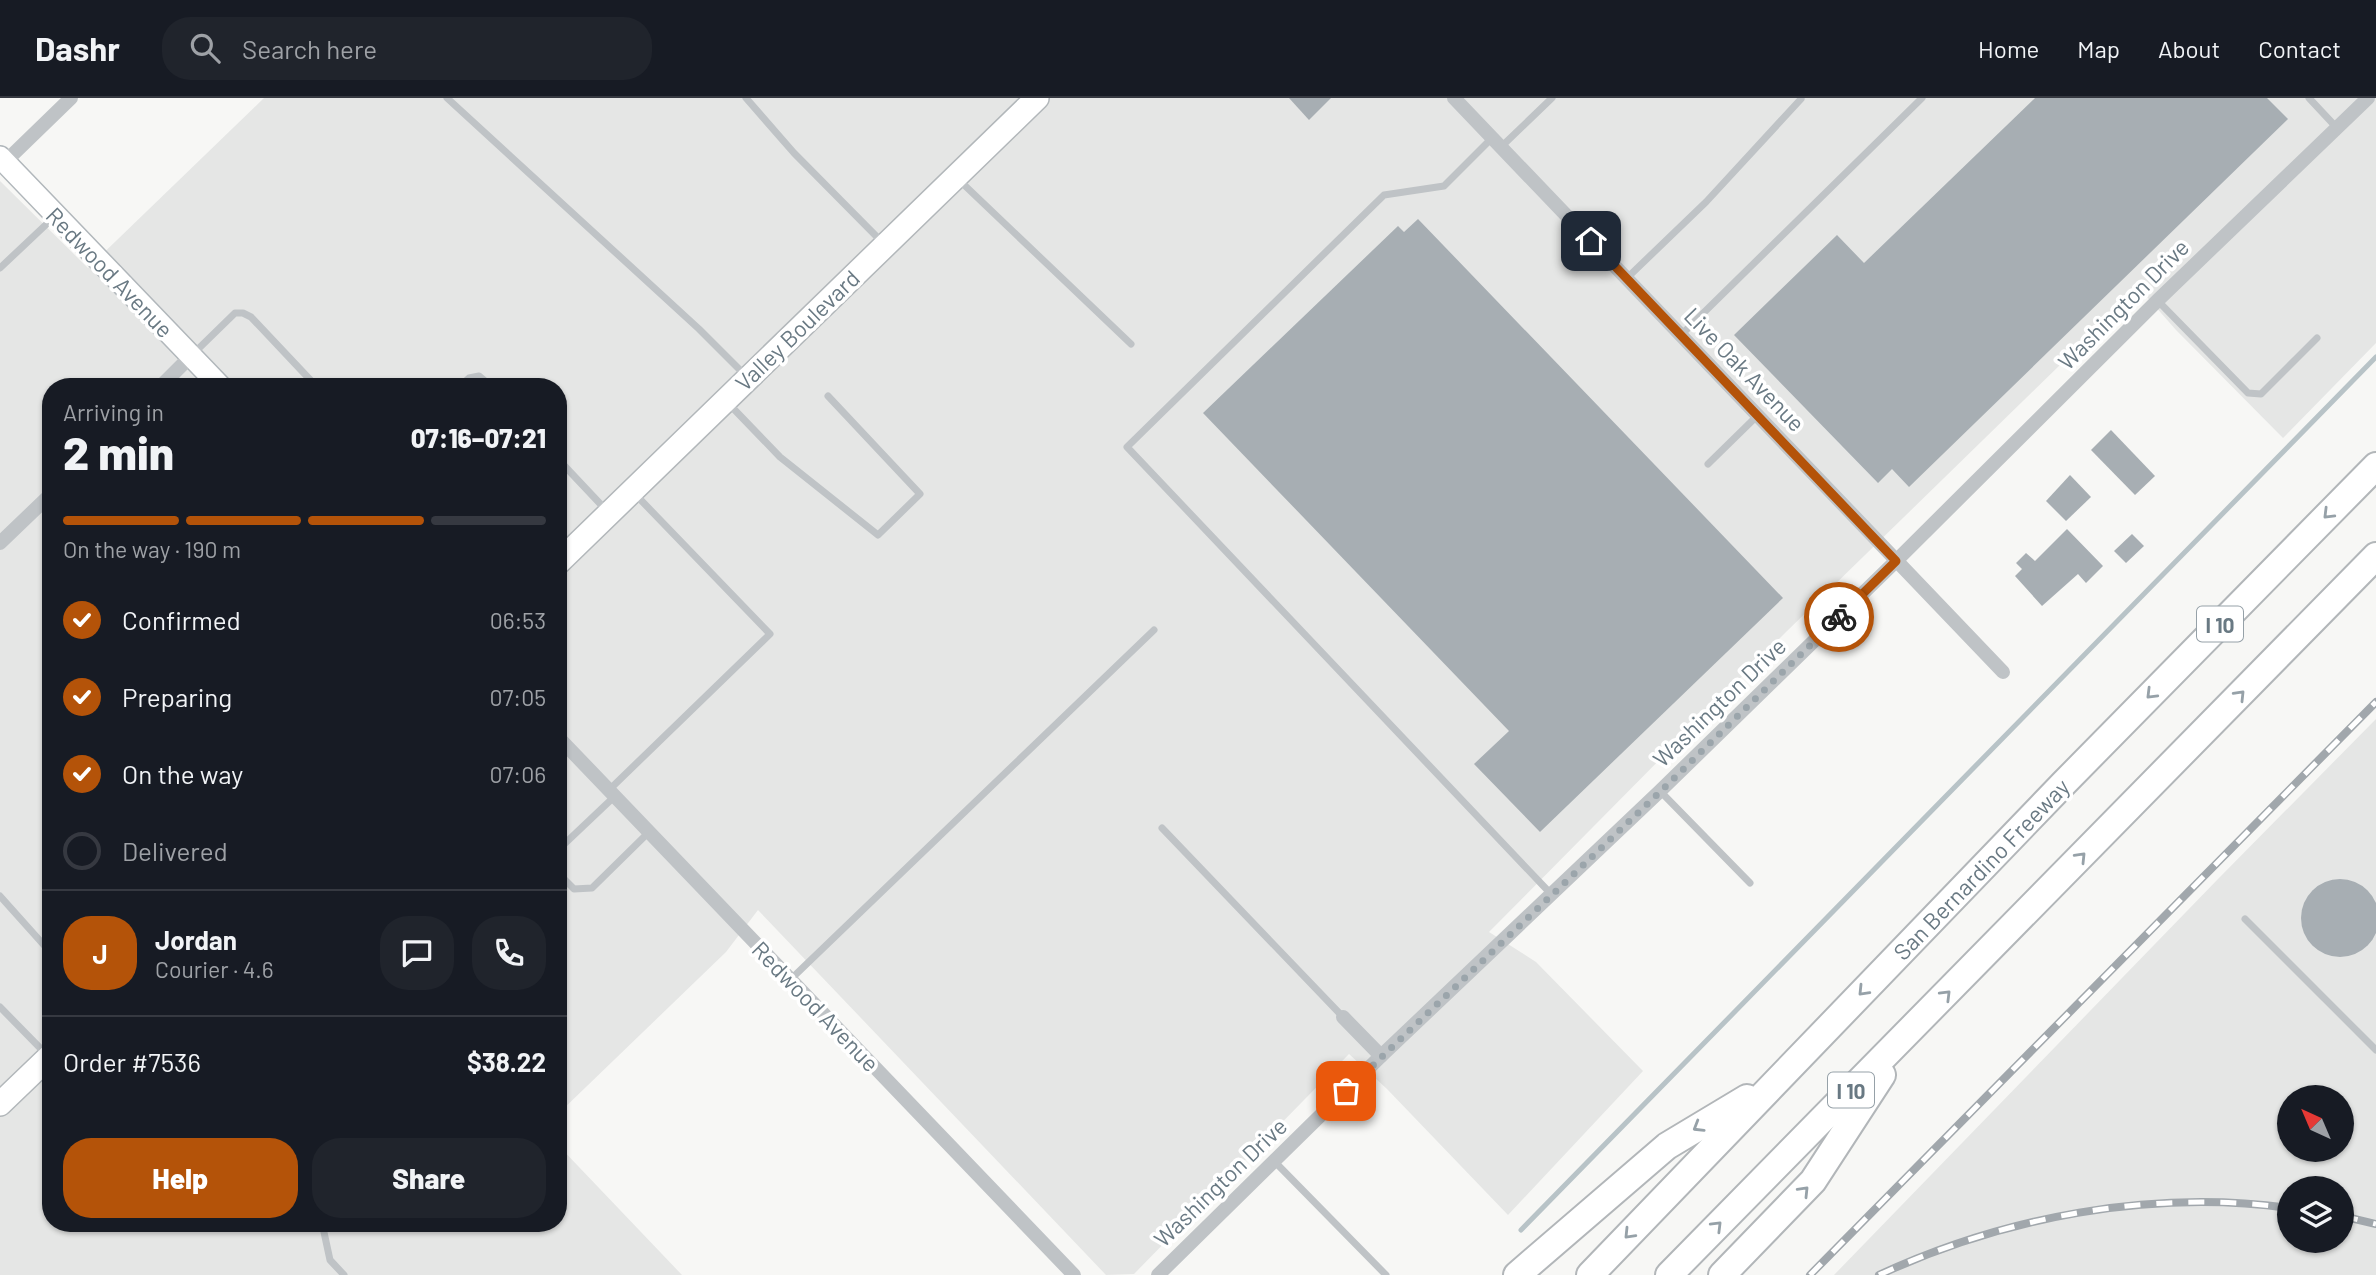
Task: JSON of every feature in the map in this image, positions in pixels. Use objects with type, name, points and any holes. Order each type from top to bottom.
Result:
[{"type":"highway","name":"San Bernardino Freeway","points":[[1590,1275],[2064,783],[2376,466]]},
{"type":"highway","name":"I 10","points":[[1669,1275],[2376,556]]},
{"type":"highway","points":[[1723,1275],[1813,1181],[1913,1028]]},
{"type":"highway","points":[[1517,1275],[1667,1146],[1778,1079]]},
{"type":"main road","name":"Valley Boulevard","points":[[567,554],[956,177],[1028,103]]},
{"type":"main road","points":[[0,1104],[42,1064]]},
{"type":"street","points":[[2,159],[71,98]]},
{"type":"street","name":"Live Oak Avenue","points":[[1454,98],[2003,672]]},
{"type":"street","name":"Washington Drive","points":[[1158,1275],[1381,1056],[1661,791],[2158,300],[2368,98]]},
{"type":"street","name":"Redwood Avenue","points":[[2,159],[212,378]]},
{"type":"street","points":[[169,378],[191,356]]},
{"type":"street","points":[[0,543],[42,503]]},
{"type":"street","name":"Redwood Avenue","points":[[567,749],[1074,1275]]},
{"type":"street","points":[[1343,1017],[1381,1056]]},
{"type":"lane","points":[[447,98],[689,320],[748,378]]},
{"type":"lane","points":[[746,98],[794,153],[885,245]]},
{"type":"lane","points":[[1552,98],[1444,186],[1384,195],[1127,447],[1552,895]]},
{"type":"lane","points":[[1681,335],[1922,98]]},
{"type":"lane","points":[[2309,98],[2337,128]]},
{"type":"lane","points":[[1627,278],[1706,202],[1801,99]]},
{"type":"lane","points":[[956,177],[1130,344]]},
{"type":"lane","points":[[0,268],[56,215]]},
{"type":"lane","points":[[2158,300],[2248,393],[2254,395],[2261,394],[2318,338]]},
{"type":"lane","points":[[191,356],[235,313],[243,313],[251,317],[309,378]]},
{"type":"lane","points":[[725,400],[780,457],[878,535],[920,494],[828,396]]},
{"type":"lane","points":[[1708,464],[1758,416]]},
{"type":"lane","points":[[567,468],[609,513]]},
{"type":"lane","points":[[567,840],[770,634],[632,491]]},
{"type":"lane","points":[[791,980],[1154,629]]},
{"type":"lane","points":[[1661,791],[1750,884]]},
{"type":"lane","points":[[1161,828],[1343,1017]]},
{"type":"lane","points":[[567,882],[574,889],[592,888],[649,832]]},
{"type":"lane","points":[[0,896],[42,943]]},
{"type":"lane","points":[[2245,919],[2376,1051]]},
{"type":"lane","points":[[0,1007],[42,1048]]},
{"type":"lane","points":[[1274,1161],[1386,1275]]},
{"type":"lane","points":[[324,1232],[330,1260],[344,1275]]},
{"type":"shaded area","points":[[264,98],[2376,98],[2376,343],[2283,438],[2176,330],[2139,288],[1786,632],[1489,932],[1536,962],[1643,1071],[1508,1215],[1387,1089],[1349,1054],[1134,1274],[1106,1275],[758,910],[726,952],[567,1105],[567,378],[42,378],[42,1232],[567,1232],[567,1154],[682,1275],[0,1275],[0,181],[88,268]]},
{"type":"shaded area","points":[[2376,719],[2376,1275],[1834,1275],[2218,879]]},
{"type":"building","points":[[1289,98],[1331,98],[1309,120]]},
{"type":"building","points":[[2035,98],[2267,98],[2288,119],[1909,487],[1892,469],[1878,483],[1734,335],[1837,235],[1864,263]]},
{"type":"building","points":[[1418,219],[1783,598],[1540,832],[1474,764],[1509,731],[1203,413],[1398,226],[1404,232]]},
{"type":"building","points":[[2111,430],[2155,476],[2135,495],[2091,450]]},
{"type":"building","points":[[2070,475],[2091,497],[2066,521],[2046,501]]},
{"type":"building","points":[[2067,529],[2103,566],[2086,583],[2078,574],[2042,606],[2015,576],[2022,569],[2016,563],[2026,553],[2035,561]]},
{"type":"building","points":[[2132,534],[2144,546],[2126,563],[2114,551]]},
{"type":"building","points":[[2340,879],[2355,882],[2372,896],[2376,903],[2376,933],[2362,950],[2355,954],[2340,957],[2325,954],[2308,940],[2304,933],[2301,918],[2304,903],[2318,886],[2325,882]]},
{"type":"waterway","points":[[1521,1230],[2376,357]]},
{"type":"railway","points":[[1810,1275],[2376,702]]},
{"type":"railway","points":[[1879,1275],[1976,1237],[2079,1213],[2184,1202],[2277,1207]]},
{"type":"railway","points":[[2354,1219],[2376,1224]]},
{"type":"way so far","points":[[1346,1091],[1839,617]]},
{"type":"route","points":[[1591,241],[1896,561],[1839,617]]}]
